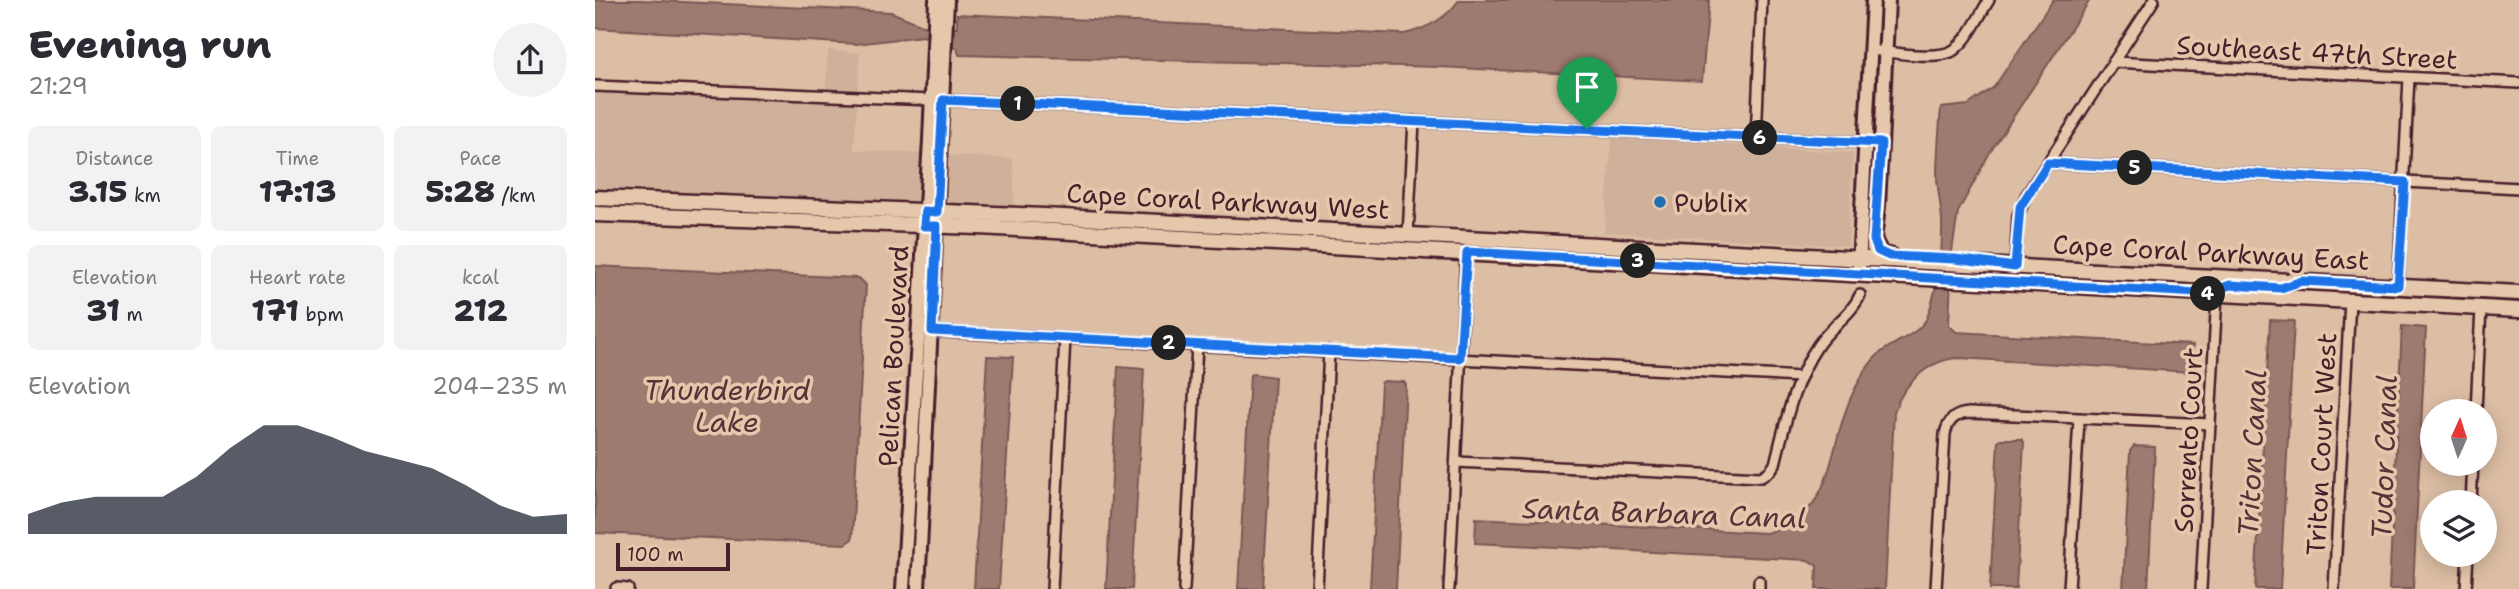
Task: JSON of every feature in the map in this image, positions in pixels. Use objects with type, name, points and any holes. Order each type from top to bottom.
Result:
[{"type":"main road","name":"Cape Coral Parkway West","points":[[595,198],[1315,246],[1605,259],[1865,275]]},
{"type":"main road","points":[[595,205],[615,206],[634,200]]},
{"type":"main road","name":"Cape Coral Parkway West","points":[[595,214],[931,219],[1408,235],[1866,259]]},
{"type":"main road","points":[[1315,246],[1330,239],[1399,242],[1408,235]]},
{"type":"main road","points":[[1874,240],[1878,251],[1884,255],[1934,260]]},
{"type":"main road","points":[[1467,252],[1478,246],[1548,249],[1559,243]]},
{"type":"main road","points":[[1605,259],[1622,255],[1686,258],[1695,255],[1699,250]]},
{"type":"main road","points":[[1866,259],[1934,260]]},
{"type":"main road","name":"Cape Coral Parkway East","points":[[1934,260],[2015,267],[2519,293]]},
{"type":"main road","name":"Cape Coral Parkway East","points":[[1865,275],[2519,310]]},
{"type":"main road","points":[[2142,290],[2145,283],[2151,281],[2196,283],[2216,277]]},
{"type":"main road","points":[[2217,294],[2230,285],[2281,288],[2302,281]]},
{"type":"main road","points":[[2350,301],[2352,296],[2359,293],[2424,295],[2439,288]]},
{"type":"main road","points":[[2442,306],[2454,299],[2519,301]]},
{"type":"street","name":"Pelican Boulevard","points":[[918,589],[932,331],[931,219],[940,15],[936,0]]},
{"type":"street","name":"Pelican Boulevard","points":[[940,15],[947,0]]},
{"type":"street","points":[[1756,138],[1762,0]]},
{"type":"street","points":[[1865,275],[1865,142],[1873,0]]},
{"type":"street","points":[[1866,259],[1874,240],[1888,0]]},
{"type":"street","points":[[1871,50],[1931,55],[1949,53],[1962,43],[1989,0]]},
{"type":"street","points":[[2015,267],[2020,207],[2154,0]]},
{"type":"street","name":"Southeast 47th Street","points":[[2113,62],[2519,83]]},
{"type":"street","points":[[2398,286],[2409,78]]},
{"type":"street","points":[[595,86],[1881,143]]},
{"type":"street","points":[[1408,235],[1414,121]]},
{"type":"street","points":[[2048,163],[2519,188]]},
{"type":"street","name":"Pelican Boulevard","points":[[903,589],[917,330],[931,219]]},
{"type":"street","points":[[1449,589],[1467,252]]},
{"type":"street","name":"Sorrento Court","points":[[2201,589],[2217,294]]},
{"type":"street","points":[[1456,462],[1761,477],[1775,464],[1801,377],[1818,345],[1855,305],[1860,295]]},
{"type":"street","name":"Triton Court West","points":[[2334,589],[2350,301]]},
{"type":"street","points":[[2476,399],[2480,308]]},
{"type":"street","points":[[917,330],[1801,377]]},
{"type":"street","points":[[1052,589],[1065,338]]},
{"type":"street","points":[[1184,589],[1197,345]]},
{"type":"street","points":[[1317,589],[1329,351]]},
{"type":"street","points":[[1936,589],[1945,434],[1953,417],[1969,413],[2210,424]]},
{"type":"street","points":[[2069,589],[2079,419]]},
{"type":"street","points":[[2466,589],[2467,567]]},
{"type":"street","points":[[616,589],[628,589]]},
{"type":"shaded area","points":[[828,50],[860,53],[854,150],[925,154],[921,207],[595,194],[595,90],[825,99]]},
{"type":"shaded area","points":[[1621,134],[1862,141],[1855,254],[1619,242],[1619,236],[1849,250],[1857,153],[1853,149]]},
{"type":"shaded area","points":[[1612,137],[1853,153],[1848,246],[1604,232]]},
{"type":"shaded area","points":[[944,155],[1013,159],[1015,211],[942,208]]},
{"type":"water","points":[[595,0],[891,12],[925,26],[957,27],[957,14],[1404,34],[1435,22],[1448,13],[1459,0],[1709,0],[1702,81],[1439,67],[959,55],[957,48],[923,36],[856,44],[595,28]]},
{"type":"water","points":[[2053,0],[2090,0],[1989,154],[1958,212],[1952,251],[1949,325],[1956,332],[2193,345],[2191,372],[1958,358],[1937,363],[1918,375],[1904,392],[1894,412],[1885,589],[1816,589],[1817,566],[1808,560],[1475,543],[1476,518],[1766,533],[1789,524],[1806,512],[1818,496],[1826,477],[1844,414],[1864,372],[1885,349],[1914,332],[1925,322],[1932,304],[1942,244],[1937,178],[1941,108],[1968,105],[1994,87]]},
{"type":"water","name":"Thunderbird Lake","points":[[595,266],[859,278],[866,285],[852,539],[845,544],[595,533]]},
{"type":"water","points":[[2270,320],[2294,321],[2280,589],[2255,589]]},
{"type":"water","points":[[2402,326],[2426,328],[2422,399],[2420,399],[2413,589],[2389,589]]},
{"type":"water","points":[[987,356],[1013,357],[999,589],[974,589]]},
{"type":"water","points":[[1118,367],[1144,369],[1132,589],[1106,589]]},
{"type":"water","points":[[1250,375],[1275,377],[1263,589],[1238,589]]},
{"type":"water","points":[[1404,382],[1406,385],[1396,589],[1370,589],[1381,383]]},
{"type":"water","points":[[2000,439],[2021,439],[2024,442],[2016,589],[1990,589]]},
{"type":"water","points":[[2134,446],[2155,447],[2148,589],[2123,589],[2130,451]]},
{"type":"place","name":"Publix","points":[[1660,202]]},
{"type":"route","points":[[943,100],[1587,129],[1881,143],[1874,240],[1878,251],[1889,256],[1966,260],[1998,266],[2015,267],[2020,207],[2048,163],[2405,182],[2398,286],[2302,281],[2281,288],[2230,285],[2217,294],[1467,252],[1460,358],[932,331],[937,226],[924,226],[925,211],[937,212],[943,100]]},
{"type":"water label","name":"Triton Canal","points":[[2252,453]]},
{"type":"water label","name":"Tudor Canal","points":[[2384,457]]},
{"type":"water label","name":"Santa Barbara Canal","points":[[1664,513]]}]
